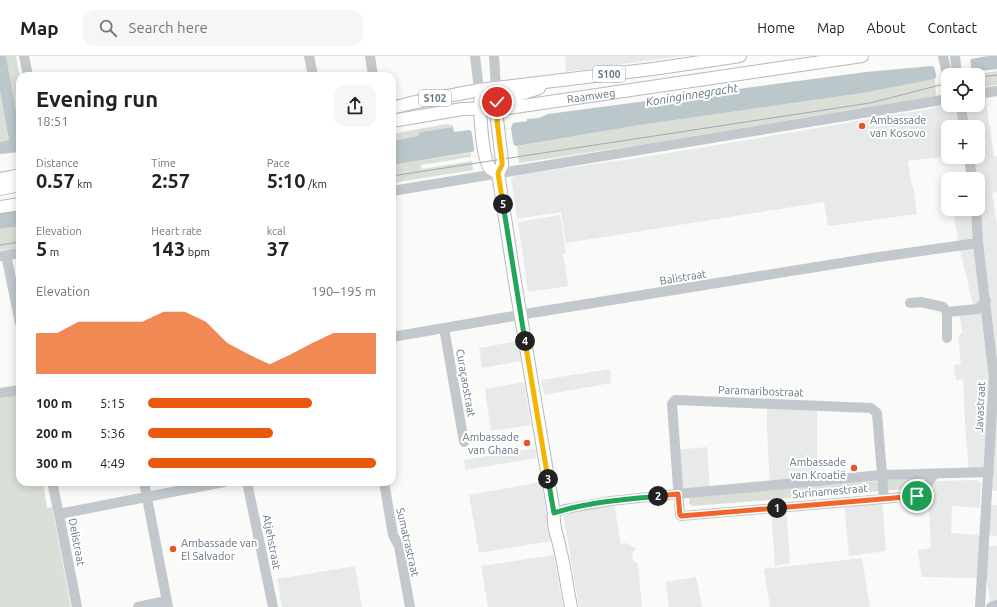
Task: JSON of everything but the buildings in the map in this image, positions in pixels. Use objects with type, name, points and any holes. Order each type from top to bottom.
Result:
[{"type":"main road","name":"Raamweg","points":[[396,120],[438,112],[480,108],[497,99],[566,79],[740,56]]},
{"type":"main road","name":"Raamweg","points":[[396,107],[479,90],[497,99],[862,56]]},
{"type":"main road","points":[[479,90],[484,146],[490,167],[498,173]]},
{"type":"main road","points":[[497,99],[502,165],[498,173],[554,513],[560,519],[560,547],[571,607]]},
{"type":"main road","points":[[0,179],[16,176]]},
{"type":"main road","points":[[0,189],[16,186]]},
{"type":"main road","points":[[0,207],[16,205]]},
{"type":"street","points":[[24,56],[27,72]]},
{"type":"street","points":[[309,56],[312,72]]},
{"type":"street","points":[[370,56],[372,72]]},
{"type":"street","points":[[475,56],[479,90]]},
{"type":"street","points":[[494,56],[497,99]]},
{"type":"street","points":[[985,93],[997,91]]},
{"type":"street","points":[[396,190],[941,99]]},
{"type":"street","name":"Javastraat","points":[[976,216],[978,243],[995,368],[980,607]]},
{"type":"street","name":"Balistraat","points":[[396,336],[918,251],[978,243]]},
{"type":"street","points":[[16,254],[3,256],[16,307]]},
{"type":"street","points":[[947,312],[978,308],[986,301]]},
{"type":"street","points":[[910,302],[921,302],[943,307],[947,312],[947,338]]},
{"type":"street","name":"Curaçaostraat","points":[[444,328],[464,442]]},
{"type":"street","points":[[0,393],[16,391]]},
{"type":"street","name":"Paramaribostraat","points":[[678,494],[672,404],[675,400],[871,408],[877,413],[882,475]]},
{"type":"street","name":"Surinamestraat","points":[[554,513],[565,509],[611,501],[678,494],[882,475],[989,472]]},
{"type":"street","name":"Surinamestraat","points":[[678,494],[681,516],[917,496],[921,494],[934,474]]},
{"type":"street","name":"Surinamestraat","points":[[882,475],[884,499]]},
{"type":"street","name":"Delistraat","points":[[53,486],[77,607]]},
{"type":"street","points":[[138,607],[167,604],[145,486]]},
{"type":"street","points":[[59,514],[203,486]]},
{"type":"street","name":"Atjehstraat","points":[[248,486],[273,607]]},
{"type":"street","name":"Sumatrastraat","points":[[385,486],[393,535],[399,546],[410,607]]},
{"type":"street","points":[[991,607],[997,605]]},
{"type":"shaded area","points":[[6,56],[16,56],[19,72],[16,72],[16,110]]},
{"type":"shaded area","points":[[565,56],[681,56],[566,72]]},
{"type":"shaded area","points":[[997,71],[997,85],[985,87],[985,73]]},
{"type":"shaded area","points":[[935,79],[936,96],[639,145],[519,163],[517,146],[640,125],[863,93]]},
{"type":"shaded area","points":[[0,92],[9,140],[0,142]]},
{"type":"shaded area","points":[[985,96],[994,157],[997,156],[997,192],[992,193],[997,224],[997,491],[990,490],[991,476],[969,473],[963,379],[956,380],[954,367],[954,365],[961,364],[958,336],[962,333],[959,311],[974,309],[959,246],[954,216],[985,216],[985,172],[971,172],[970,164],[985,164],[985,120],[941,120],[941,157],[908,161],[917,214],[828,226],[824,202],[566,243],[561,212],[517,219],[511,178],[517,175],[651,156],[941,106],[941,112],[985,112]]},
{"type":"shaded area","points":[[446,124],[453,125],[453,127],[420,132],[418,136],[396,140],[396,133]]},
{"type":"shaded area","points":[[471,153],[471,157],[421,165],[422,169],[472,161],[473,170],[396,182],[396,164]]},
{"type":"shaded area","points":[[560,215],[566,253],[563,254],[568,286],[528,292],[518,222]]},
{"type":"shaded area","points":[[16,227],[16,248],[0,250],[0,229]]},
{"type":"shaded area","points":[[518,341],[521,361],[482,368],[479,348]]},
{"type":"shaded area","points":[[610,369],[611,383],[544,395],[541,380]]},
{"type":"shaded area","points":[[524,382],[531,425],[491,431],[485,389]]},
{"type":"shaded area","points":[[16,391],[16,486],[44,486],[47,508],[52,507],[71,607],[0,607],[0,393]]},
{"type":"shaded area","points":[[767,403],[817,406],[819,481],[770,485]]},
{"type":"shaded area","points":[[707,447],[710,491],[678,494],[675,450]]},
{"type":"shaded area","points":[[535,448],[537,458],[465,470],[464,460]]},
{"type":"shaded area","points":[[915,478],[920,481],[918,488],[693,506],[689,504],[689,499],[693,496]]},
{"type":"shaded area","points":[[977,480],[981,483],[980,508],[952,506],[951,533],[978,535],[987,545],[997,546],[997,601],[990,603],[987,581],[979,578],[922,577],[918,553],[918,550],[931,548],[928,495],[931,483],[940,481]]},
{"type":"shaded area","points":[[541,482],[551,541],[479,553],[469,495]]},
{"type":"shaded area","points":[[882,499],[886,551],[849,556],[844,502]]},
{"type":"shaded area","points":[[614,503],[621,544],[626,543],[636,549],[632,554],[633,560],[638,564],[642,607],[579,607],[563,513]]},
{"type":"shaded area","points":[[989,505],[997,505],[997,536],[988,535]]},
{"type":"shaded area","points":[[786,507],[790,563],[775,566],[771,508]]},
{"type":"shaded area","points":[[554,555],[563,607],[488,607],[481,566]]},
{"type":"shaded area","points":[[862,558],[870,607],[770,607],[764,569]]},
{"type":"shaded area","points":[[355,566],[362,607],[282,607],[277,579]]},
{"type":"shaded area","points":[[696,577],[702,607],[669,607],[666,582]]},
{"type":"water","points":[[0,56],[6,56],[16,110],[16,152],[0,154],[0,142],[9,140],[0,92]]},
{"type":"water","name":"Koninginnegracht","points":[[997,56],[997,69],[985,71],[985,68],[941,68],[941,75],[936,76],[935,79],[863,93],[640,125],[516,146],[513,142],[474,148],[474,151],[472,152],[396,164],[396,140],[418,136],[420,132],[453,127],[454,132],[469,130],[472,134],[511,128],[513,123],[527,121],[527,119],[539,118],[548,114],[866,72],[932,66],[935,68],[970,62],[971,59]]},
{"type":"water","points":[[0,207],[16,208],[16,227],[0,229]]},
{"type":"pier","points":[[970,59],[971,68],[941,68],[941,77],[937,79],[934,66]]},
{"type":"pier","points":[[511,128],[513,142],[474,148],[472,134]]},
{"type":"tram line","points":[[985,76],[997,75]]},
{"type":"tram line","points":[[396,175],[870,103],[941,85]]},
{"type":"tram line","points":[[0,245],[16,243]]},
{"type":"place","name":"Ambassade van Kosovo","points":[[862,126]]},
{"type":"place","name":"Ambassade van Ghana","points":[[527,443]]},
{"type":"place","name":"Ambassade van Kroatië","points":[[854,468]]},
{"type":"place","name":"Ambassade van El Salvador","points":[[173,549]]},
{"type":"route","points":[[497,102],[497,121],[502,161],[502,165],[498,173],[554,513],[565,509],[611,501],[678,494],[681,516],[917,496]]}]
